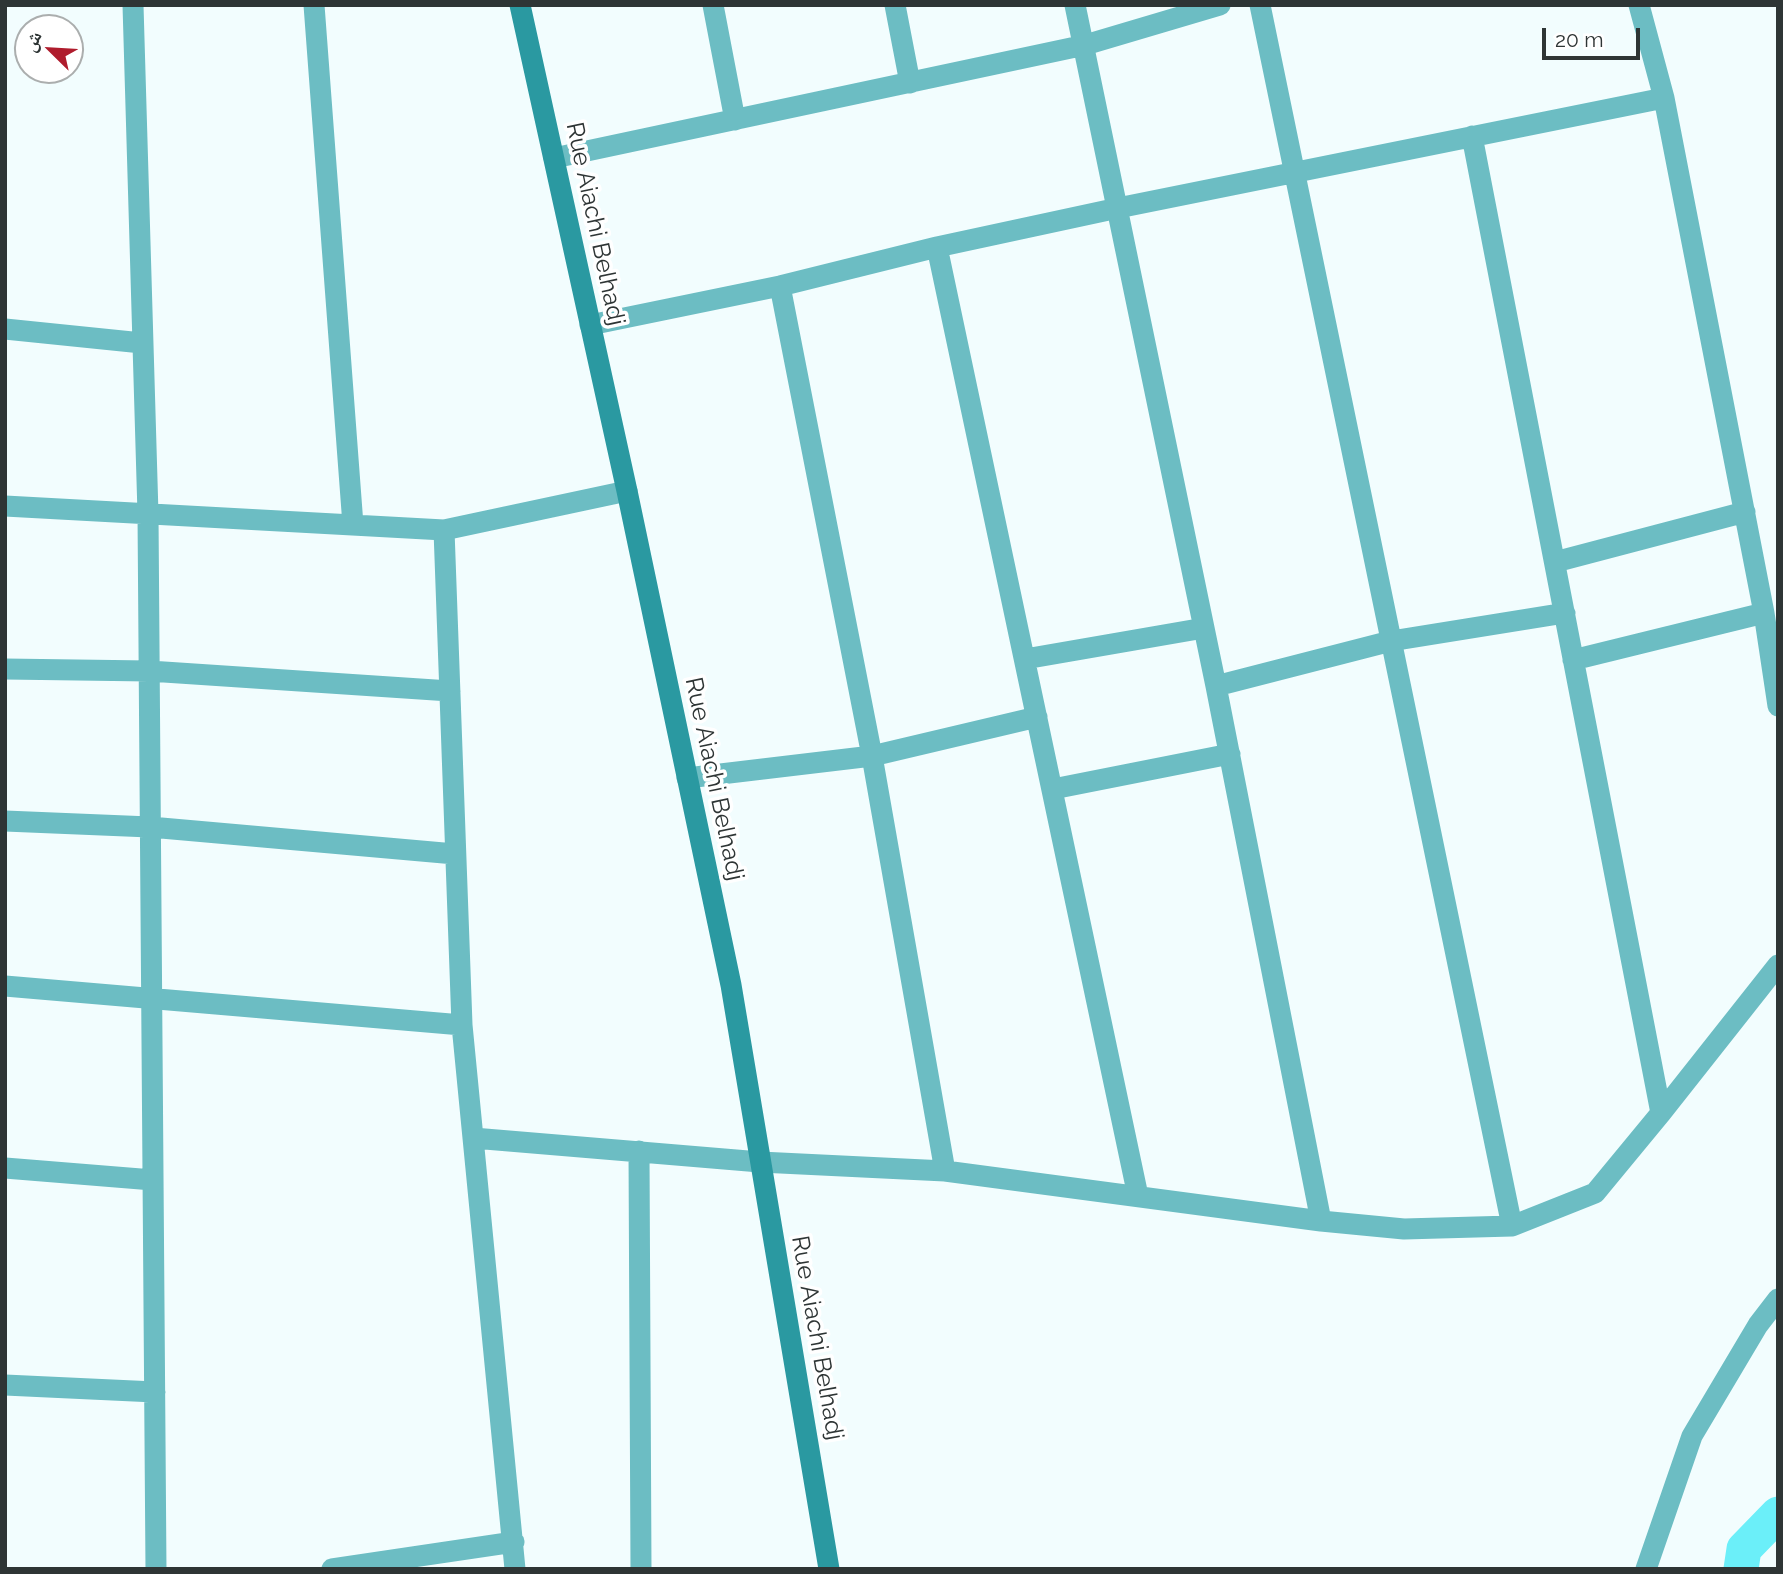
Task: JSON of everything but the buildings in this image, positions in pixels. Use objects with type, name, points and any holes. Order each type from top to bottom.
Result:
[{"type":"street","points":[[133,5],[148,514],[156,1569]]},
{"type":"street","points":[[314,5],[353,525]]},
{"type":"street","name":"Rue Aiachi Belhadj","points":[[520,5],[731,985],[829,1569]]},
{"type":"street","points":[[713,5],[735,120]]},
{"type":"street","points":[[895,5],[910,83]]},
{"type":"street","points":[[1075,5],[1230,754],[1321,1221]]},
{"type":"street","points":[[554,158],[1085,45],[1220,5]]},
{"type":"street","points":[[1260,5],[1512,1226]]},
{"type":"street","points":[[1639,5],[1664,98],[1745,512],[1778,706]]},
{"type":"street","points":[[590,325],[780,286],[937,247],[1118,208],[1664,98]]},
{"type":"street","points":[[1472,136],[1661,1113]]},
{"type":"street","points":[[937,247],[1138,1196]]},
{"type":"street","points":[[780,286],[872,756],[945,1171]]},
{"type":"street","points":[[5,329],[142,343]]},
{"type":"street","points":[[5,506],[444,530],[626,491]]},
{"type":"street","points":[[1555,562],[1745,512]]},
{"type":"street","points":[[444,530],[462,1026],[515,1569]]},
{"type":"street","points":[[1216,686],[1391,641],[1564,614]]},
{"type":"street","points":[[1573,660],[1764,614]]},
{"type":"street","points":[[1025,659],[1204,628]]},
{"type":"street","points":[[5,669],[149,671],[450,691]]},
{"type":"street","points":[[687,778],[872,756],[1037,717]]},
{"type":"street","points":[[1053,789],[1230,754]]},
{"type":"street","points":[[5,821],[150,827],[455,854]]},
{"type":"street","points":[[473,1138],[760,1162],[945,1171],[1321,1221],[1404,1229],[1512,1226],[1595,1193],[1778,965]]},
{"type":"street","points":[[5,986],[462,1026]]},
{"type":"street","points":[[639,1151],[642,1569]]},
{"type":"street","points":[[5,1168],[153,1180]]},
{"type":"street","points":[[1646,1569],[1692,1436],[1758,1325],[1778,1299]]},
{"type":"street","points":[[5,1385],[155,1392]]},
{"type":"street","points":[[332,1569],[513,1542]]},
{"type":"waterway","points":[[1741,1569],[1744,1549],[1778,1514]]}]
